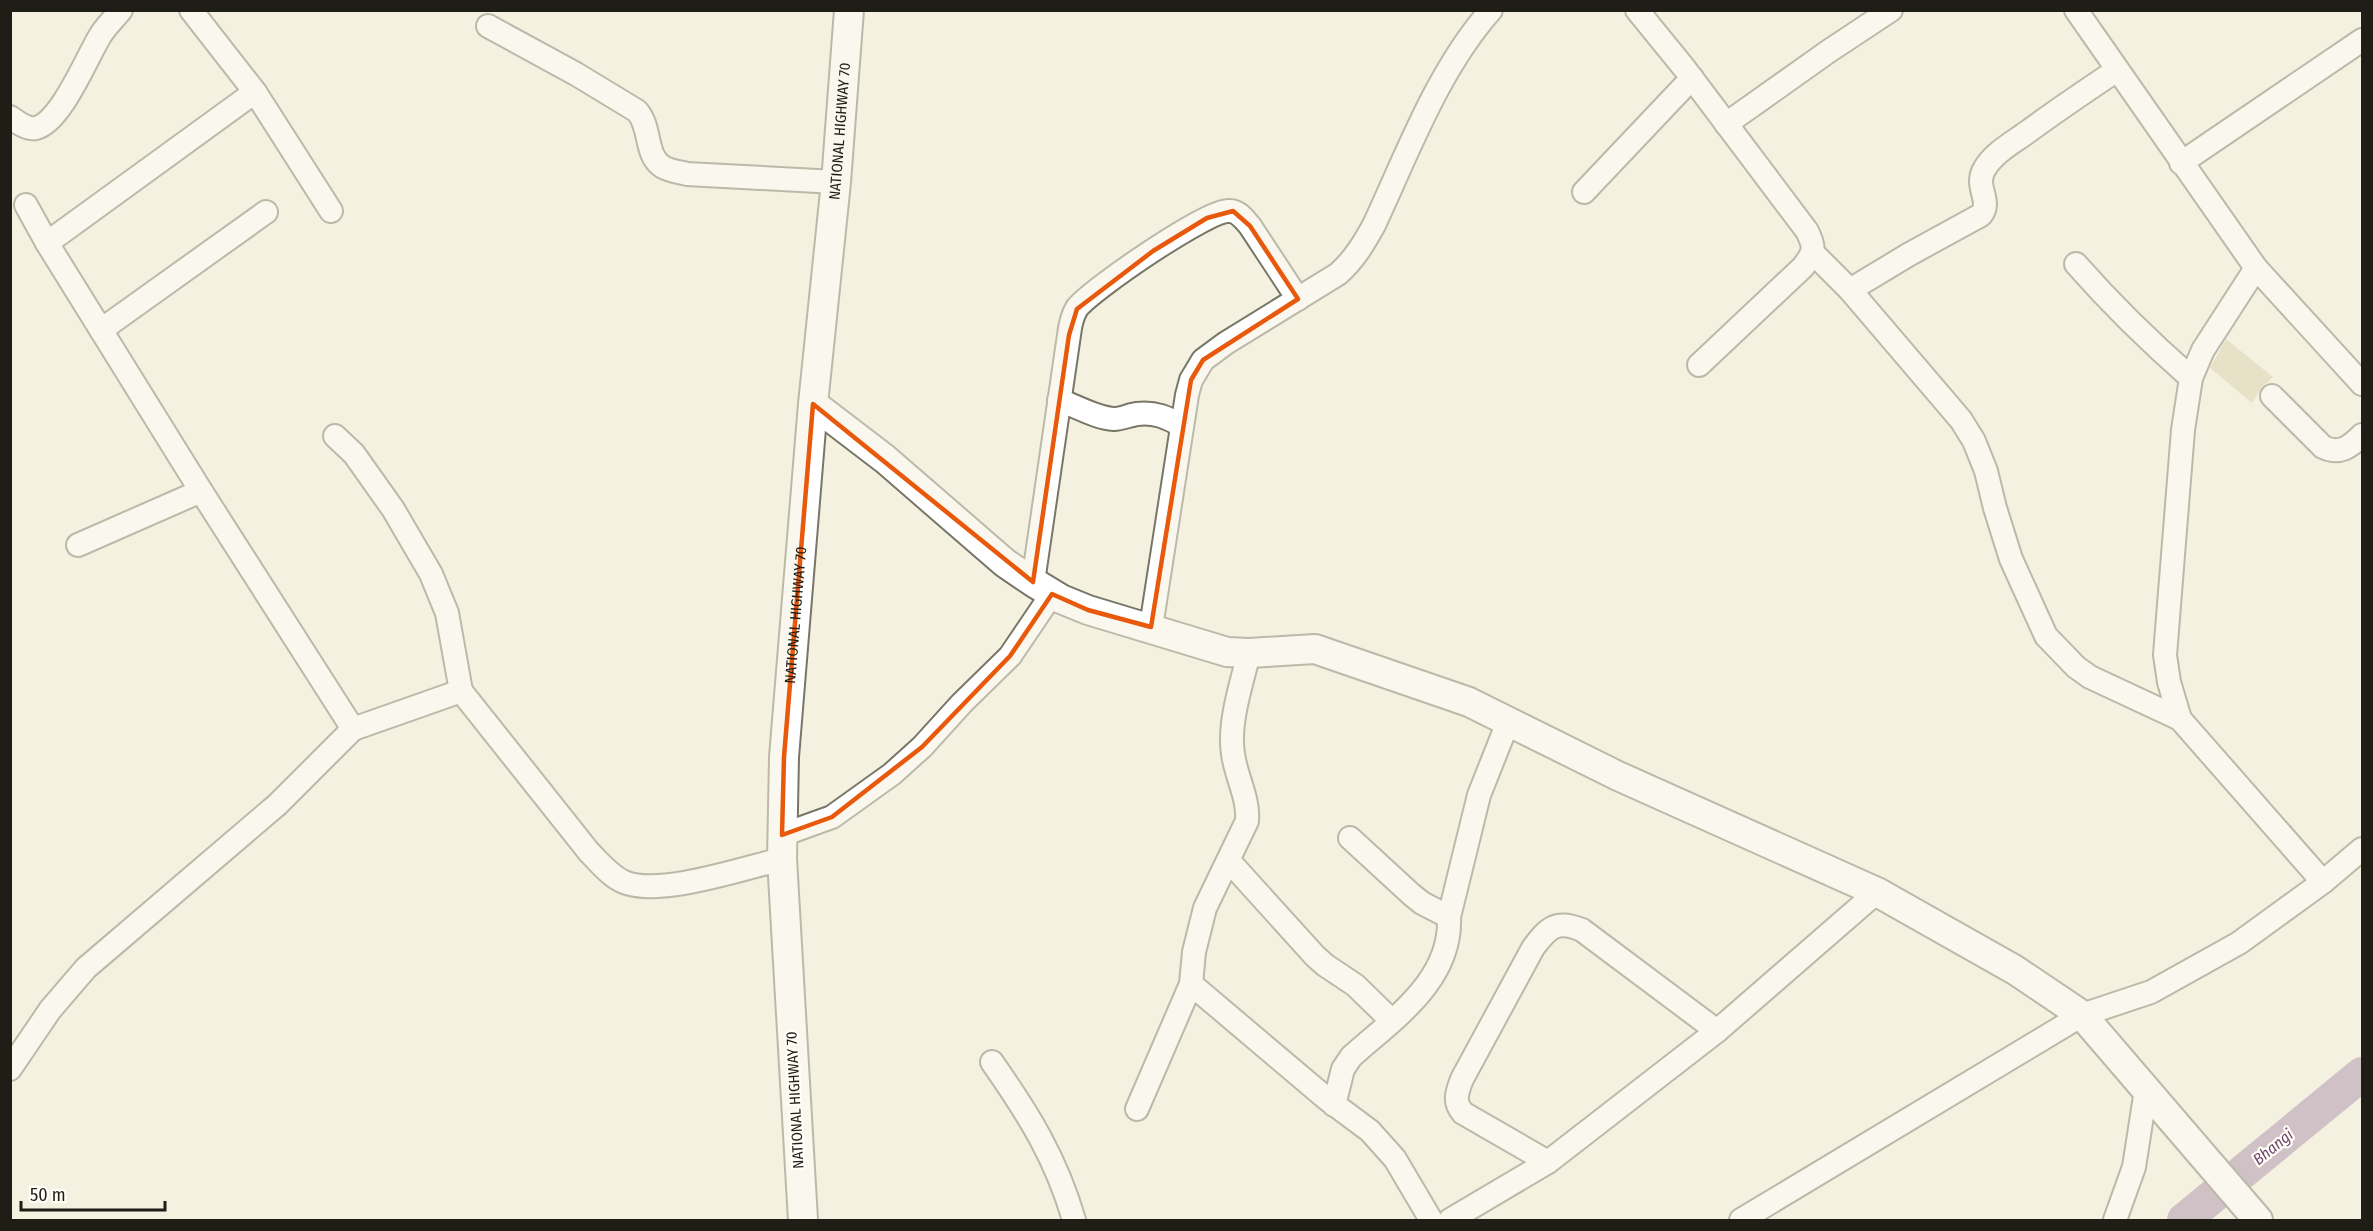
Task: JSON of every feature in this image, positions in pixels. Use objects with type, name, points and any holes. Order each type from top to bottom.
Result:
[{"type":"main road","name":"NATIONAL HIGHWAY 70","points":[[803,1221],[782,847],[783,757],[813,404],[836,182],[849,10]]},
{"type":"main road","points":[[813,404],[885,459],[1005,563],[1043,588],[1088,610],[1151,627],[1227,652],[1315,649],[1468,702],[1690,809],[1877,892],[2015,970],[2082,1015],[2258,1221]]},
{"type":"street","points":[[10,117],[28,127],[36,128],[53,115],[71,91],[100,35],[121,10]]},
{"type":"street","points":[[191,10],[255,92],[331,211]]},
{"type":"street","points":[[1151,627],[1191,380],[1203,360],[1226,343],[1338,274],[1360,249],[1374,225],[1453,59],[1491,10]]},
{"type":"street","points":[[1638,10],[1807,231],[1813,243],[1813,253],[1803,267],[1699,364]]},
{"type":"street","points":[[1726,124],[1828,51],[1891,10]]},
{"type":"street","points":[[2076,10],[2256,268],[2362,384]]},
{"type":"street","points":[[488,27],[576,74],[637,111],[644,120],[652,155],[664,167],[687,174],[836,182]]},
{"type":"street","points":[[2181,163],[2362,40]]},
{"type":"street","points":[[1850,290],[1982,215],[1985,203],[1979,184],[1990,161],[2050,115],[2117,70]]},
{"type":"street","points":[[1584,192],[1692,78]]},
{"type":"street","points":[[47,243],[255,92]]},
{"type":"street","points":[[26,204],[47,243],[201,491],[353,729]]},
{"type":"street","points":[[335,436],[354,454],[393,509],[431,574],[447,613],[461,691],[589,852],[609,872],[635,886],[679,884],[782,847],[832,817],[892,774],[922,747],[962,703],[1010,656],[1043,588],[1059,400],[1069,335],[1072,319],[1077,309],[1090,295],[1153,251],[1218,213],[1233,211],[1242,216],[1298,299]]},
{"type":"street","points":[[101,330],[266,212]]},
{"type":"street","points":[[1813,253],[1850,290],[1956,414],[1974,441],[1986,471],[2011,559],[2046,636],[2076,667],[2090,677],[2180,719],[2323,882]]},
{"type":"street","points":[[2076,264],[2143,335],[2190,378]]},
{"type":"street","points":[[2180,719],[2169,682],[2165,638],[2183,430],[2190,378],[2203,350],[2256,268]]},
{"type":"street","points":[[2272,396],[2323,447],[2331,451],[2338,452],[2352,446],[2362,435]]},
{"type":"street","points":[[1059,400],[1102,417],[1113,419],[1137,414],[1154,414],[1182,426]]},
{"type":"street","points":[[78,544],[201,491]]},
{"type":"street","points":[[1137,1109],[1191,984],[1194,952],[1205,908],[1247,821],[1248,810],[1232,753],[1232,739],[1237,701],[1249,653]]},
{"type":"street","points":[[10,1069],[50,1010],[86,968],[278,804],[353,729],[461,691]]},
{"type":"street","points":[[1334,1105],[1346,1063],[1423,992],[1435,975],[1447,942],[1449,917],[1479,795],[1508,722]]},
{"type":"street","points":[[1350,838],[1422,903],[1449,917]]},
{"type":"street","points":[[1741,1221],[2082,1015],[2151,992],[2239,943],[2323,882],[2362,849]]},
{"type":"street","points":[[1229,861],[1320,961],[1355,985],[1392,1022]]},
{"type":"street","points":[[1450,1221],[1548,1162],[1717,1031],[1877,892]]},
{"type":"street","points":[[1548,1162],[1463,1113],[1457,1106],[1456,1095],[1462,1079],[1533,948],[1552,927],[1570,925],[1581,930],[1717,1031]]},
{"type":"street","points":[[1191,984],[1334,1105],[1370,1131],[1395,1159],[1431,1221]]},
{"type":"street","points":[[993,1062],[1046,1145],[1064,1185],[1074,1221]]},
{"type":"street","points":[[2115,1221],[2134,1167],[2146,1090]]},
{"type":"highlighted area","points":[[1233,211],[1250,226],[1298,299],[1203,360],[1191,380],[1151,627],[1088,610],[1052,594],[1010,656],[922,747],[832,817],[782,835],[784,757],[813,404],[1033,582],[1069,335],[1077,309],[1153,251],[1207,218]]},
{"type":"building","points":[[2226,339],[2273,377],[2262,387],[2252,403],[2210,368]]},
{"type":"waterway","name":"Bhangi","points":[[2184,1220],[2362,1074]]}]
